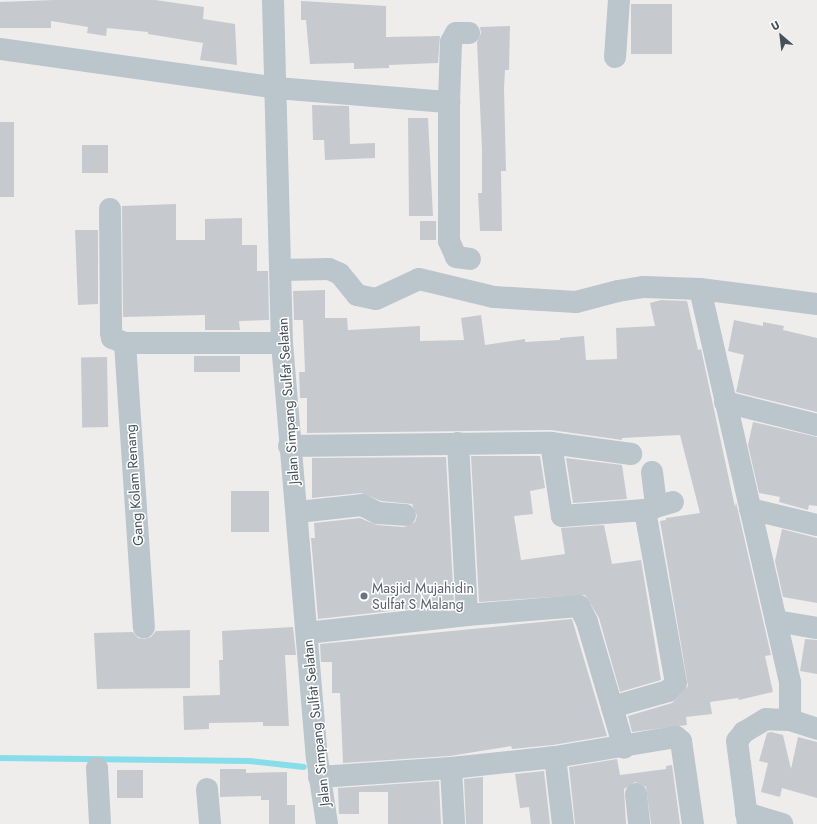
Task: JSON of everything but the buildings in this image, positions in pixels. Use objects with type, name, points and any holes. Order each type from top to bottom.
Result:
[{"type":"street","name":"Jalan Simpang Sulfat Selatan","points":[[274,0],[282,344],[289,446],[298,512],[318,777],[327,824]]},
{"type":"street","points":[[615,57],[619,0]]},
{"type":"street","points":[[469,33],[456,33],[451,42],[449,102],[449,242],[456,257],[470,259]]},
{"type":"street","points":[[0,49],[277,88],[449,102]]},
{"type":"street","points":[[110,209],[112,338],[125,343],[282,344]]},
{"type":"street","points":[[281,270],[329,269],[340,274],[357,294],[376,299],[419,280],[494,297],[576,302],[618,291],[644,287],[700,289],[817,304]]},
{"type":"street","points":[[700,289],[790,683],[790,720]]},
{"type":"street","name":"Gang Kolam Renang","points":[[125,343],[144,627]]},
{"type":"street","points":[[725,402],[817,425]]},
{"type":"street","points":[[458,443],[467,615]]},
{"type":"street","points":[[289,446],[551,443],[631,454]]},
{"type":"street","points":[[551,443],[562,516],[658,506]]},
{"type":"street","points":[[612,707],[668,691],[676,683],[658,506],[652,472]]},
{"type":"street","points":[[298,512],[362,505],[378,513],[405,515]]},
{"type":"street","points":[[750,509],[817,525]]},
{"type":"street","points":[[307,633],[467,615],[579,606],[587,622],[624,748]]},
{"type":"street","points":[[776,621],[817,628]]},
{"type":"street","points":[[782,824],[747,818],[738,741],[740,736],[766,719],[790,720],[817,730]]},
{"type":"street","points":[[318,777],[451,768],[555,757],[624,748],[676,737],[680,739],[693,824]]},
{"type":"street","points":[[555,757],[563,824]]},
{"type":"street","points":[[97,768],[100,824]]},
{"type":"street","points":[[451,768],[454,824]]},
{"type":"street","points":[[208,789],[210,824]]},
{"type":"street","points":[[636,794],[639,824]]},
{"type":"waterway","points":[[0,758],[250,761],[304,767]]},
{"type":"place","name":"Masjid Mujahidin Sulfat S Malang","points":[[364,596]]}]
